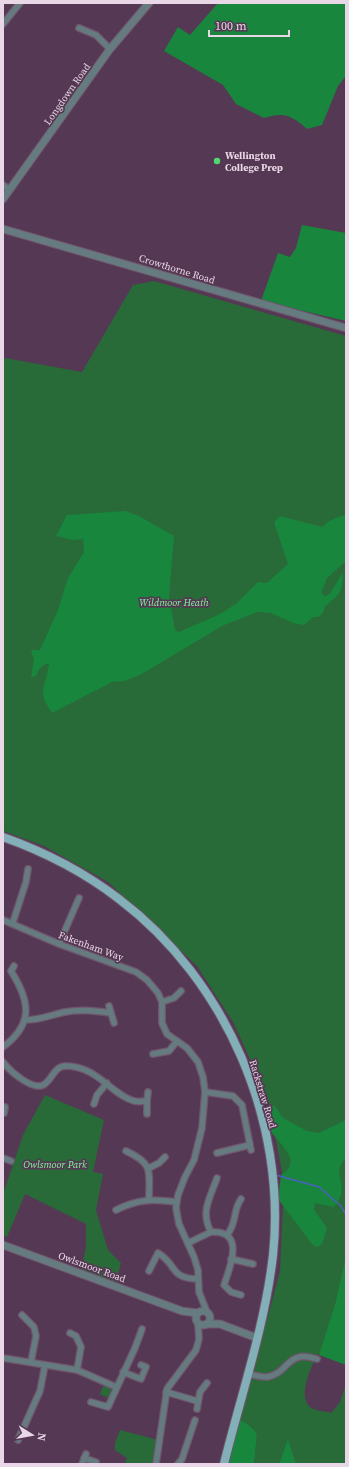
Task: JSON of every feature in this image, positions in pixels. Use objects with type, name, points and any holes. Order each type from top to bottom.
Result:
[{"type":"main road","name":"Rackstraw Road","points":[[3,837],[67,865],[102,887],[135,912],[162,938],[183,962],[207,995],[230,1032],[248,1073],[267,1139],[273,1178],[273,1255],[257,1338],[224,1464]]},
{"type":"street","points":[[3,24],[20,3]]},
{"type":"street","name":"Longdown Road","points":[[3,199],[110,49],[147,4]]},
{"type":"street","points":[[79,28],[96,35],[110,49]]},
{"type":"street","points":[[3,185],[10,190]]},
{"type":"street","name":"Crowthorne Road","points":[[3,229],[346,328]]},
{"type":"street","points":[[13,922],[24,890],[28,869]]},
{"type":"street","points":[[58,944],[79,898]]},
{"type":"street","name":"Fakenham Way","points":[[3,920],[13,922],[58,944],[136,972],[147,980],[158,992],[162,1002]]},
{"type":"street","points":[[3,1047],[15,1038],[25,1020],[22,988],[11,971],[14,966]]},
{"type":"street","points":[[156,1464],[166,1392],[170,1383],[191,1358],[206,1324],[210,1320],[201,1300],[196,1264],[179,1224],[176,1202],[185,1177],[194,1160],[202,1128],[205,1092],[204,1077],[198,1062],[187,1048],[167,1034],[162,1023],[162,1002],[174,998],[181,991]]},
{"type":"street","points":[[109,1006],[114,1023]]},
{"type":"street","points":[[25,1020],[39,1020],[64,1012],[89,1010],[111,1013]]},
{"type":"street","points":[[153,1054],[169,1051],[177,1041]]},
{"type":"street","points":[[3,1062],[23,1080],[36,1086],[43,1086],[55,1071],[66,1066],[80,1069],[97,1076],[125,1097],[135,1101],[146,1101]]},
{"type":"street","points":[[3,1072],[8,1068]]},
{"type":"street","points":[[94,1104],[97,1095],[107,1083]]},
{"type":"street","points":[[147,1114],[146,1101],[148,1092]]},
{"type":"street","points":[[205,1092],[233,1096],[242,1105],[251,1148],[217,1153]]},
{"type":"street","points":[[3,1107],[5,1107],[4,1113]]},
{"type":"street","points":[[126,1151],[142,1158],[149,1168],[150,1199]]},
{"type":"street","points":[[149,1168],[159,1163],[165,1157]]},
{"type":"street","points":[[3,1158],[11,1161]]},
{"type":"street","points":[[211,1232],[206,1222],[206,1211],[217,1178]]},
{"type":"street","points":[[116,1210],[130,1203],[150,1199],[176,1202]]},
{"type":"street","points":[[227,1235],[234,1225],[235,1214],[241,1199]]},
{"type":"street","points":[[188,1243],[211,1232],[220,1231],[227,1235],[232,1243],[231,1259],[224,1285],[230,1292],[241,1295]]},
{"type":"street","name":"Owlsmoor Road","points":[[3,1244],[174,1308],[187,1312],[208,1313]]},
{"type":"street","points":[[149,1271],[158,1253],[167,1258],[176,1274],[185,1279],[197,1279]]},
{"type":"street","points":[[231,1259],[253,1264]]},
{"type":"street","points":[[199,1339],[197,1323],[201,1300]]},
{"type":"street","name":"Owlsmoor Road","points":[[174,1308],[197,1323]]},
{"type":"street","points":[[208,1313],[220,1324]]},
{"type":"street","points":[[22,1315],[34,1327],[36,1336],[31,1362]]},
{"type":"street","points":[[197,1323],[220,1324],[257,1338]]},
{"type":"street","points":[[91,1402],[108,1407],[142,1329]]},
{"type":"street","points":[[70,1333],[76,1336],[81,1347],[77,1370]]},
{"type":"street","points":[[248,1374],[265,1377],[279,1372],[298,1356],[308,1356],[317,1359]]},
{"type":"street","points":[[3,1358],[77,1370],[116,1387]]},
{"type":"street","points":[[18,1440],[40,1391],[45,1365]]},
{"type":"street","points":[[123,1372],[141,1379],[146,1367],[141,1365]]},
{"type":"street","points":[[197,1409],[197,1401],[200,1392],[207,1383]]},
{"type":"street","points":[[166,1392],[197,1401]]},
{"type":"street","points":[[178,1464],[182,1460],[195,1420]]},
{"type":"street","points":[[84,1459],[96,1462]]},
{"type":"green space","points":[[218,3],[346,3],[346,76],[338,86],[322,125],[307,129],[287,116],[277,115],[264,118],[236,104],[223,85],[164,51],[178,27],[190,35]]},
{"type":"green space","points":[[302,225],[346,233],[346,321],[261,301],[278,253],[290,257],[296,248]]},
{"type":"green space","name":"Wildmoor Heath","points":[[154,281],[346,336],[346,1364],[318,1354],[312,1365],[307,1380],[305,1396],[306,1402],[310,1407],[331,1413],[340,1402],[346,1384],[346,1464],[296,1464],[288,1440],[279,1464],[254,1464],[257,1434],[239,1419],[280,1271],[284,1182],[268,1098],[233,1022],[197,966],[108,882],[44,846],[3,831],[3,361],[5,358],[82,372],[133,285]]},
{"type":"green space","points":[[125,511],[139,516],[174,536],[169,597],[175,630],[179,632],[218,615],[236,604],[258,582],[267,583],[288,564],[274,522],[280,516],[322,527],[329,521],[346,514],[346,561],[327,578],[321,593],[325,596],[330,594],[343,572],[341,589],[337,596],[325,606],[323,613],[318,617],[313,617],[304,625],[293,623],[271,613],[257,612],[222,626],[140,675],[124,681],[112,682],[52,713],[44,699],[43,694],[49,664],[46,664],[39,669],[36,676],[31,677],[34,660],[31,650],[40,650],[58,610],[68,578],[84,552],[83,539],[73,540],[56,536],[67,515]]},
{"type":"green space","name":"Owlsmoor Park","points":[[45,1095],[104,1120],[93,1172],[103,1174],[96,1210],[108,1250],[121,1263],[116,1282],[81,1271],[86,1247],[86,1224],[25,1194],[7,1237],[3,1236],[3,1194],[23,1135]]},
{"type":"green space","points":[[275,1106],[283,1118],[307,1131],[319,1133],[346,1120],[346,1158],[342,1162],[339,1171],[342,1185],[341,1195],[334,1207],[315,1203],[314,1210],[327,1228],[322,1244],[317,1247],[312,1244],[278,1199],[281,1175],[288,1169],[291,1163],[287,1152],[269,1127],[267,1107]]},
{"type":"green space","points":[[346,1256],[346,1365],[319,1355],[335,1305]]},
{"type":"green space","points":[[104,1384],[115,1388],[111,1399],[100,1394]]},
{"type":"green space","points":[[239,1419],[251,1427],[257,1434],[254,1464],[227,1464]]},
{"type":"green space","points":[[120,1430],[158,1440],[154,1464],[124,1464],[127,1458],[115,1450],[115,1443]]},
{"type":"green space","points":[[288,1439],[296,1464],[279,1464]]},
{"type":"waterway","points":[[276,1175],[319,1187],[341,1206],[346,1215]]},
{"type":"place","name":"Wellington College Prep","points":[[217,161]]}]
